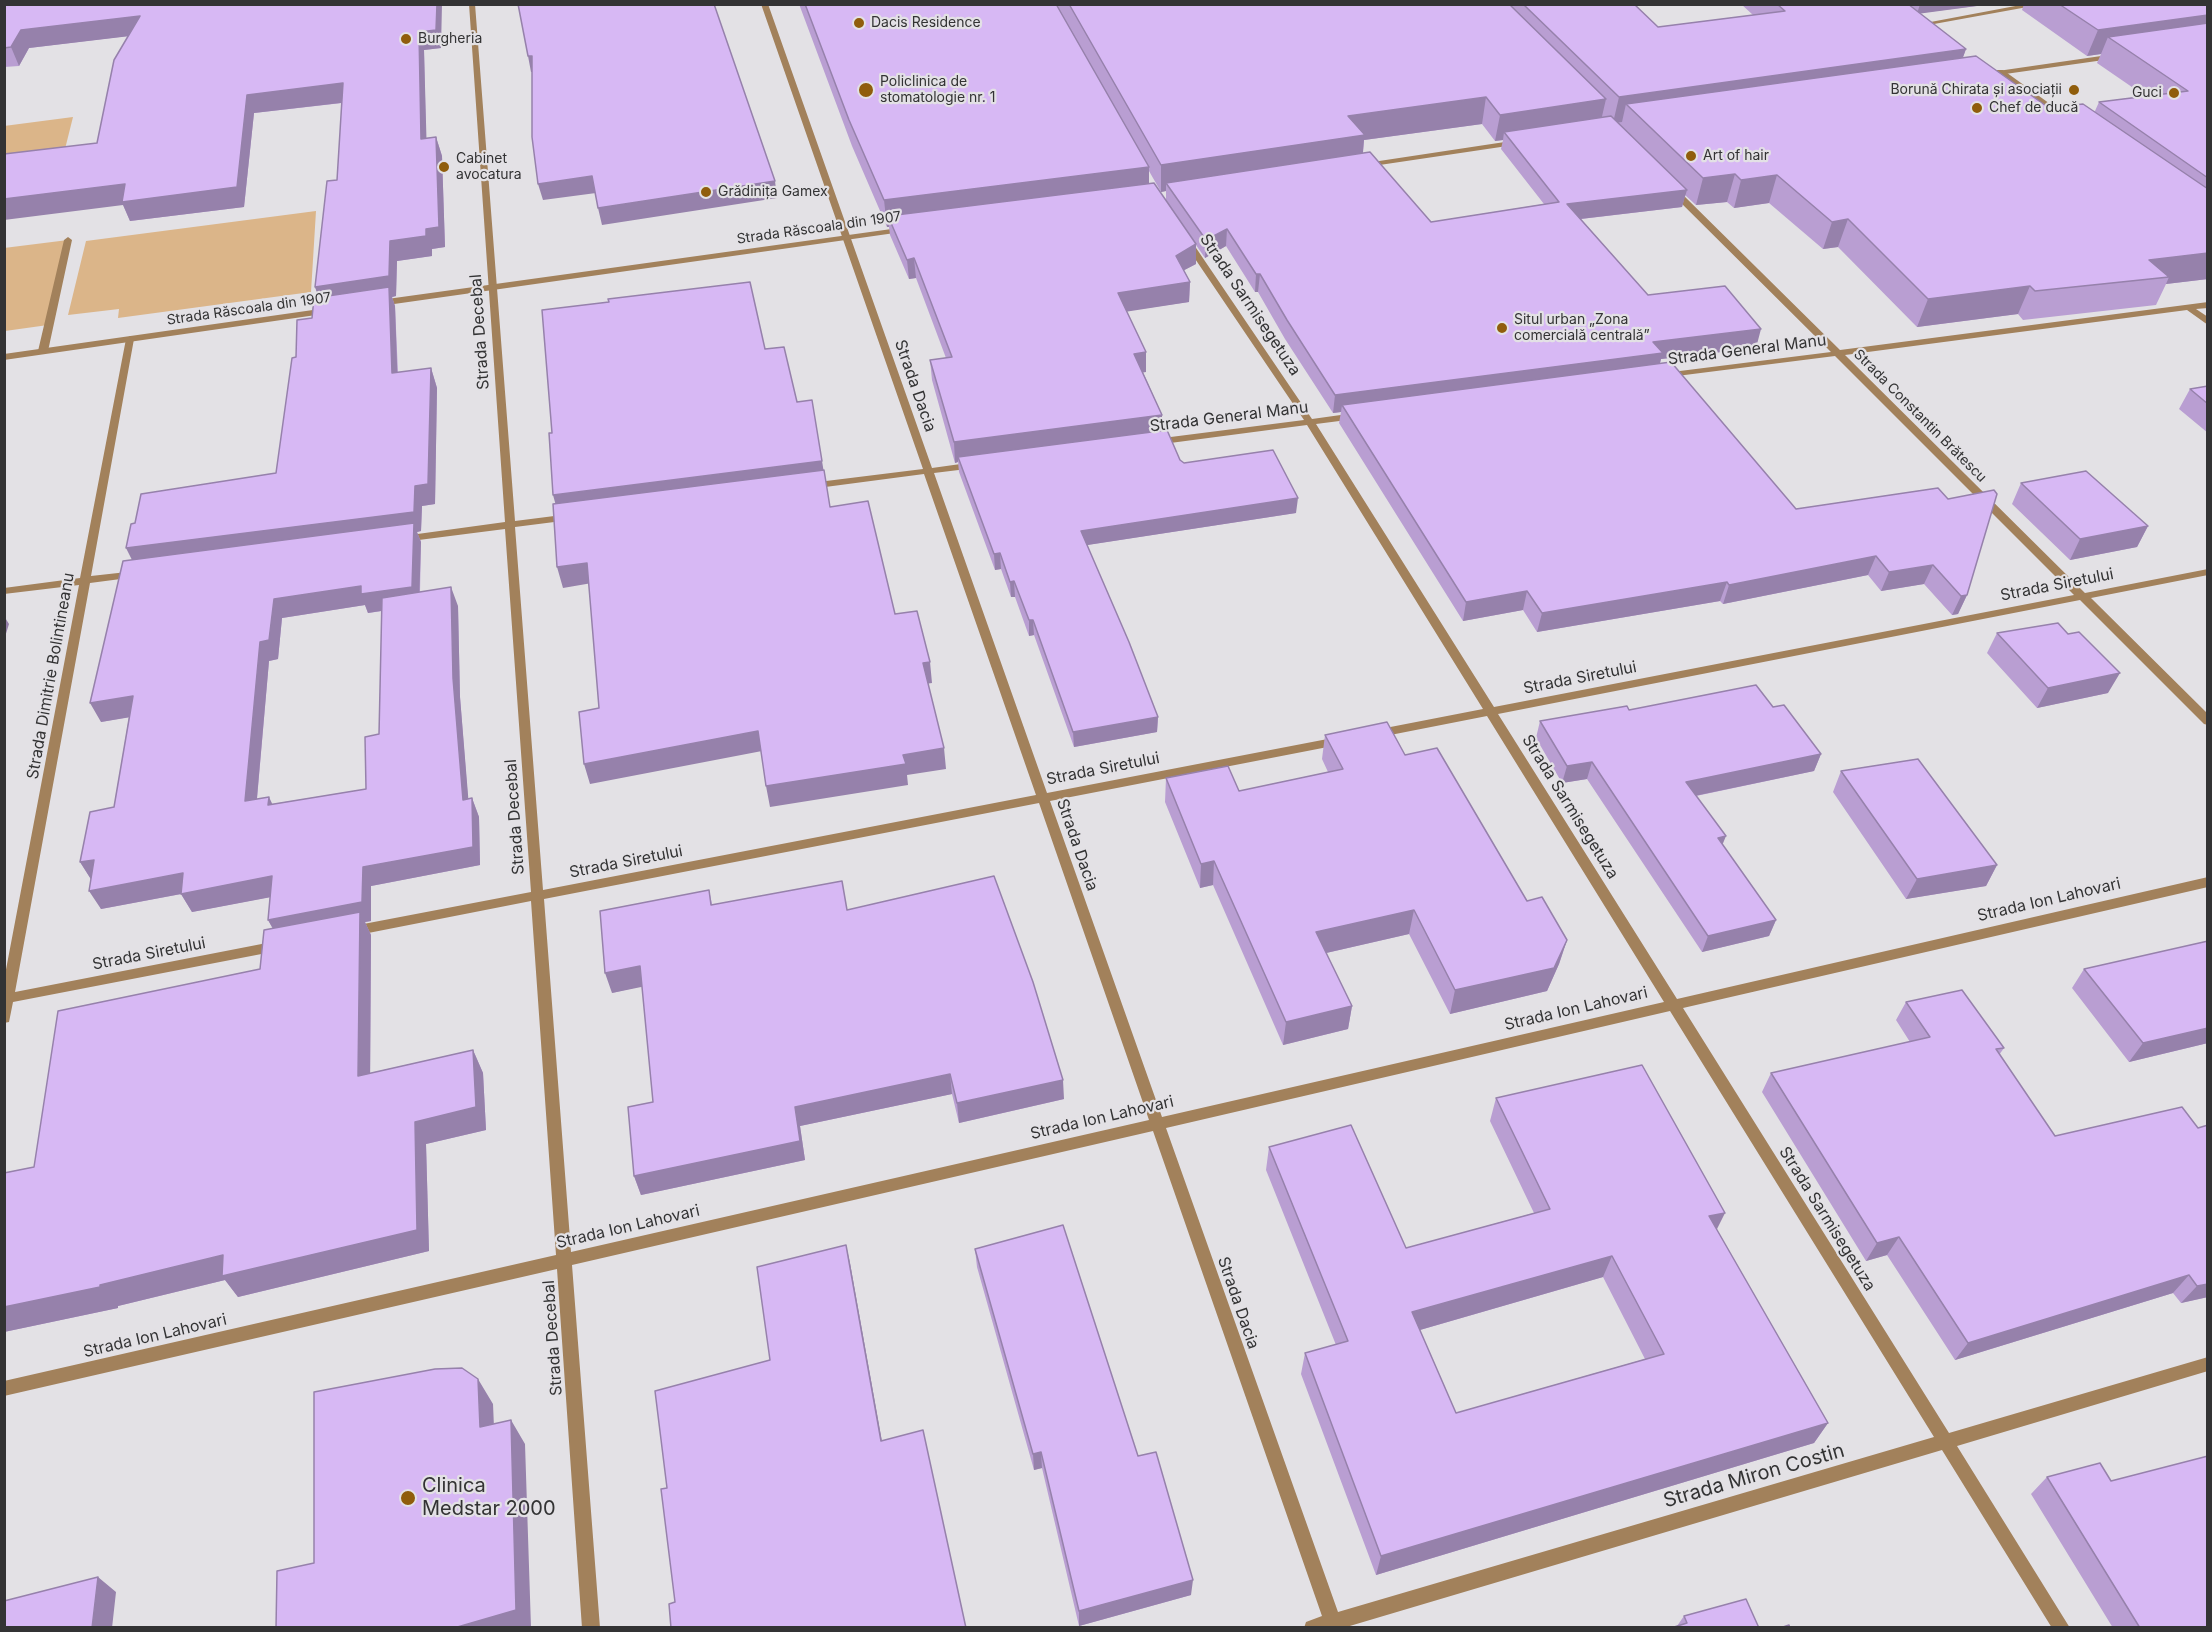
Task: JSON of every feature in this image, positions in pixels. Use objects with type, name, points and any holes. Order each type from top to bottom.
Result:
[{"type":"street","name":"Strada Decebal","points":[[472,4],[591,1628]]},
{"type":"street","name":"Strada Dacia","points":[[764,4],[1334,1624]]},
{"type":"street","points":[[1923,24],[2041,4]]},
{"type":"street","points":[[1914,18],[1932,31]]},
{"type":"street","points":[[1981,73],[2127,54]]},
{"type":"street","points":[[2000,72],[2066,120]]},
{"type":"street","points":[[1354,167],[1528,141]]},
{"type":"street","name":"Strada Constantin Brătescu","points":[[1669,187],[2208,721]]},
{"type":"street","name":"Strada Sarmisegetuza","points":[[1177,226],[1310,422],[2062,1628]]},
{"type":"street","name":"Strada Răscoala din 1907","points":[[376,304],[915,228]]},
{"type":"street","points":[[43,351],[68,240]]},
{"type":"street","name":"Strada General Manu","points":[[1650,378],[2208,306]]},
{"type":"street","points":[[2189,308],[2208,322]]},
{"type":"street","name":"Strada Răscoala din 1907","points":[[4,357],[341,309]]},
{"type":"street","name":"Strada Dimitrie Bolintineanu","points":[[4,1018],[130,339]]},
{"type":"street","name":"Strada General Manu","points":[[1148,443],[1368,414]]},
{"type":"street","points":[[800,488],[986,464]]},
{"type":"street","points":[[393,540],[580,516]]},
{"type":"street","name":"Strada Siretului","points":[[338,934],[2208,572]]},
{"type":"street","points":[[4,591],[144,573]]},
{"type":"street","name":"Strada Ion Lahovari","points":[[4,1389],[2208,882]]},
{"type":"street","name":"Strada Siretului","points":[[6,998],[291,944]]},
{"type":"street","name":"Strada Miron Costin","points":[[1312,1628],[1334,1624],[2208,1364]]},
{"type":"shaded area","points":[[73,117],[63,157],[5,164],[4,126]]},
{"type":"shaded area","points":[[316,211],[311,292],[118,318],[119,309],[68,315],[86,241]]},
{"type":"shaded area","points":[[68,240],[48,325],[5,331],[4,248]]},
{"type":"building","points":[[4,4],[437,4],[436,30],[419,32],[421,139],[436,137],[439,227],[426,229],[426,236],[390,241],[389,276],[315,287],[327,181],[337,180],[343,83],[247,95],[237,187],[122,202],[125,184],[4,199],[4,154],[97,143],[114,60],[140,16],[21,30],[11,47],[4,48]]},
{"type":"building","points":[[518,4],[714,4],[775,181],[598,208],[592,176],[538,184],[532,137],[532,56],[528,56]]},
{"type":"building","points":[[805,4],[1056,4],[1149,167],[884,200],[849,120]]},
{"type":"building","points":[[1069,4],[1509,4],[1606,99],[1500,115],[1486,97],[1348,116],[1365,135],[1161,165]]},
{"type":"building","points":[[1523,4],[1634,4],[1658,27],[1785,11],[1777,4],[1908,4],[1966,49],[1619,97]]},
{"type":"building","points":[[2059,4],[2208,4],[2208,15],[2098,30]]},
{"type":"building","points":[[2208,23],[2208,178],[2099,102],[2188,91],[2108,37]]},
{"type":"building","points":[[1976,56],[2049,108],[2083,104],[2208,189],[2208,253],[2149,260],[2169,277],[2035,291],[2030,286],[1928,299],[1848,219],[1832,222],[1777,175],[1741,180],[1735,174],[1703,178],[1626,104]]},
{"type":"building","points":[[1611,116],[1687,190],[1567,204],[1648,295],[1725,286],[1761,329],[1653,342],[1663,353],[1335,395],[1260,274],[1256,274],[1227,229],[1206,240],[1166,183],[1370,152],[1431,222],[1559,202],[1504,132]]},
{"type":"building","points":[[1154,183],[1196,244],[1176,256],[1190,282],[1118,293],[1146,352],[1134,354],[1162,415],[954,442],[930,360],[952,357],[914,258],[907,260],[888,216]]},
{"type":"building","points":[[750,282],[765,349],[784,347],[797,402],[812,400],[822,461],[553,495],[549,433],[552,433],[542,310],[609,302],[608,299]]},
{"type":"building","points":[[389,287],[392,373],[431,368],[428,484],[415,486],[414,512],[126,548],[131,524],[135,523],[141,494],[276,473],[292,358],[296,357],[297,320],[312,318],[314,298]]},
{"type":"building","points":[[1671,362],[1796,509],[1938,488],[1948,499],[1994,490],[1997,494],[1967,595],[1961,596],[1933,565],[1889,572],[1876,556],[1729,585],[1727,582],[1542,613],[1527,591],[1466,602],[1342,405]]},
{"type":"building","points":[[2208,386],[2208,404],[2190,389]]},
{"type":"building","points":[[1167,430],[1180,460],[1184,463],[1273,450],[1298,498],[1081,531],[1129,642],[1158,717],[1073,732],[1033,620],[1029,620],[1014,581],[1010,582],[1000,553],[994,554],[958,457]]},
{"type":"building","points":[[824,470],[830,507],[868,501],[895,614],[917,611],[930,662],[923,663],[944,748],[903,755],[906,764],[766,786],[758,731],[584,764],[579,712],[599,708],[587,563],[557,567],[553,504]]},
{"type":"building","points":[[2086,471],[2148,526],[2080,539],[2021,483]]},
{"type":"building","points":[[414,523],[412,587],[361,594],[361,586],[274,599],[269,640],[260,642],[245,801],[269,797],[268,805],[366,789],[365,737],[379,734],[382,598],[451,587],[453,678],[463,800],[472,798],[473,847],[363,867],[362,902],[268,920],[272,876],[181,894],[183,873],[89,891],[94,860],[80,862],[90,812],[114,807],[133,696],[90,703],[123,561]]},
{"type":"building","points":[[2058,623],[2068,634],[2079,632],[2120,673],[2048,688],[1997,633]]},
{"type":"building","points":[[1756,685],[1773,707],[1784,705],[1821,754],[1686,782],[1726,836],[1718,838],[1776,920],[1708,936],[1592,762],[1567,766],[1540,721],[1627,706],[1629,710]]},
{"type":"building","points":[[1387,722],[1405,755],[1437,748],[1527,901],[1542,897],[1567,940],[1554,968],[1455,990],[1414,910],[1316,932],[1352,1006],[1286,1022],[1214,861],[1201,864],[1166,778],[1228,766],[1239,791],[1343,769],[1325,735]]},
{"type":"building","points":[[1918,759],[1997,865],[1917,879],[1841,771]]},
{"type":"building","points":[[994,876],[1033,982],[1063,1080],[957,1103],[950,1074],[795,1107],[800,1141],[634,1176],[628,1107],[653,1102],[640,966],[605,973],[600,911],[709,890],[711,905],[842,881],[847,910]]},
{"type":"building","points":[[360,912],[358,1076],[473,1050],[476,1107],[415,1122],[417,1230],[222,1276],[223,1255],[100,1285],[100,1287],[4,1307],[4,1173],[34,1167],[58,1011],[260,969],[264,930]]},
{"type":"building","points":[[2208,941],[2208,1028],[2143,1043],[2084,969]]},
{"type":"building","points":[[1962,990],[2004,1048],[1996,1049],[2055,1136],[2182,1107],[2198,1128],[2208,1125],[2208,1284],[2197,1286],[2189,1275],[1968,1343],[1899,1237],[1877,1243],[1771,1073],[1930,1037],[1906,1002]]},
{"type":"building","points":[[1642,1065],[1725,1213],[1709,1216],[1828,1423],[1381,1556],[1305,1353],[1348,1341],[1269,1147],[1351,1125],[1406,1248],[1550,1209],[1496,1098]],"holes":[[[1612,1256],[1664,1354],[1456,1413],[1412,1312]]]},
{"type":"building","points":[[1063,1225],[1138,1456],[1156,1452],[1193,1580],[1079,1611],[1041,1452],[1033,1454],[975,1249]]},
{"type":"building","points":[[846,1245],[881,1441],[923,1430],[966,1628],[671,1628],[669,1604],[675,1602],[661,1489],[667,1488],[655,1391],[770,1360],[757,1267]]},
{"type":"building","points":[[462,1368],[478,1379],[480,1427],[511,1420],[516,1610],[454,1628],[276,1628],[277,1571],[314,1563],[314,1392],[435,1369]]},
{"type":"building","points":[[2208,1456],[2208,1628],[2140,1628],[2047,1477],[2100,1463],[2111,1481]]},
{"type":"building","points":[[98,1577],[92,1628],[4,1628],[4,1601]]},
{"type":"building","points":[[1746,1599],[1759,1628],[1671,1628],[1687,1623],[1684,1616]]},
{"type":"place","name":"Dacis Residence","points":[[859,23]]},
{"type":"place","name":"Burgheria","points":[[406,39]]},
{"type":"place","name":"Policlinica de stomatologie nr. 1","points":[[866,90]]},
{"type":"place","name":"Borună Chirata și asociații","points":[[2074,90]]},
{"type":"place","name":"Guci","points":[[2174,93]]},
{"type":"place","name":"Chef de ducă","points":[[1977,108]]},
{"type":"place","name":"Art of hair","points":[[1691,156]]},
{"type":"place","name":"Cabinet avocatura","points":[[444,167]]},
{"type":"place","name":"Grădinița Gamex","points":[[706,192]]},
{"type":"place","name":"Situl urban „Zona comercială centrală”","points":[[1502,328]]},
{"type":"place","name":"Clinica Medstar 2000","points":[[408,1498]]}]
